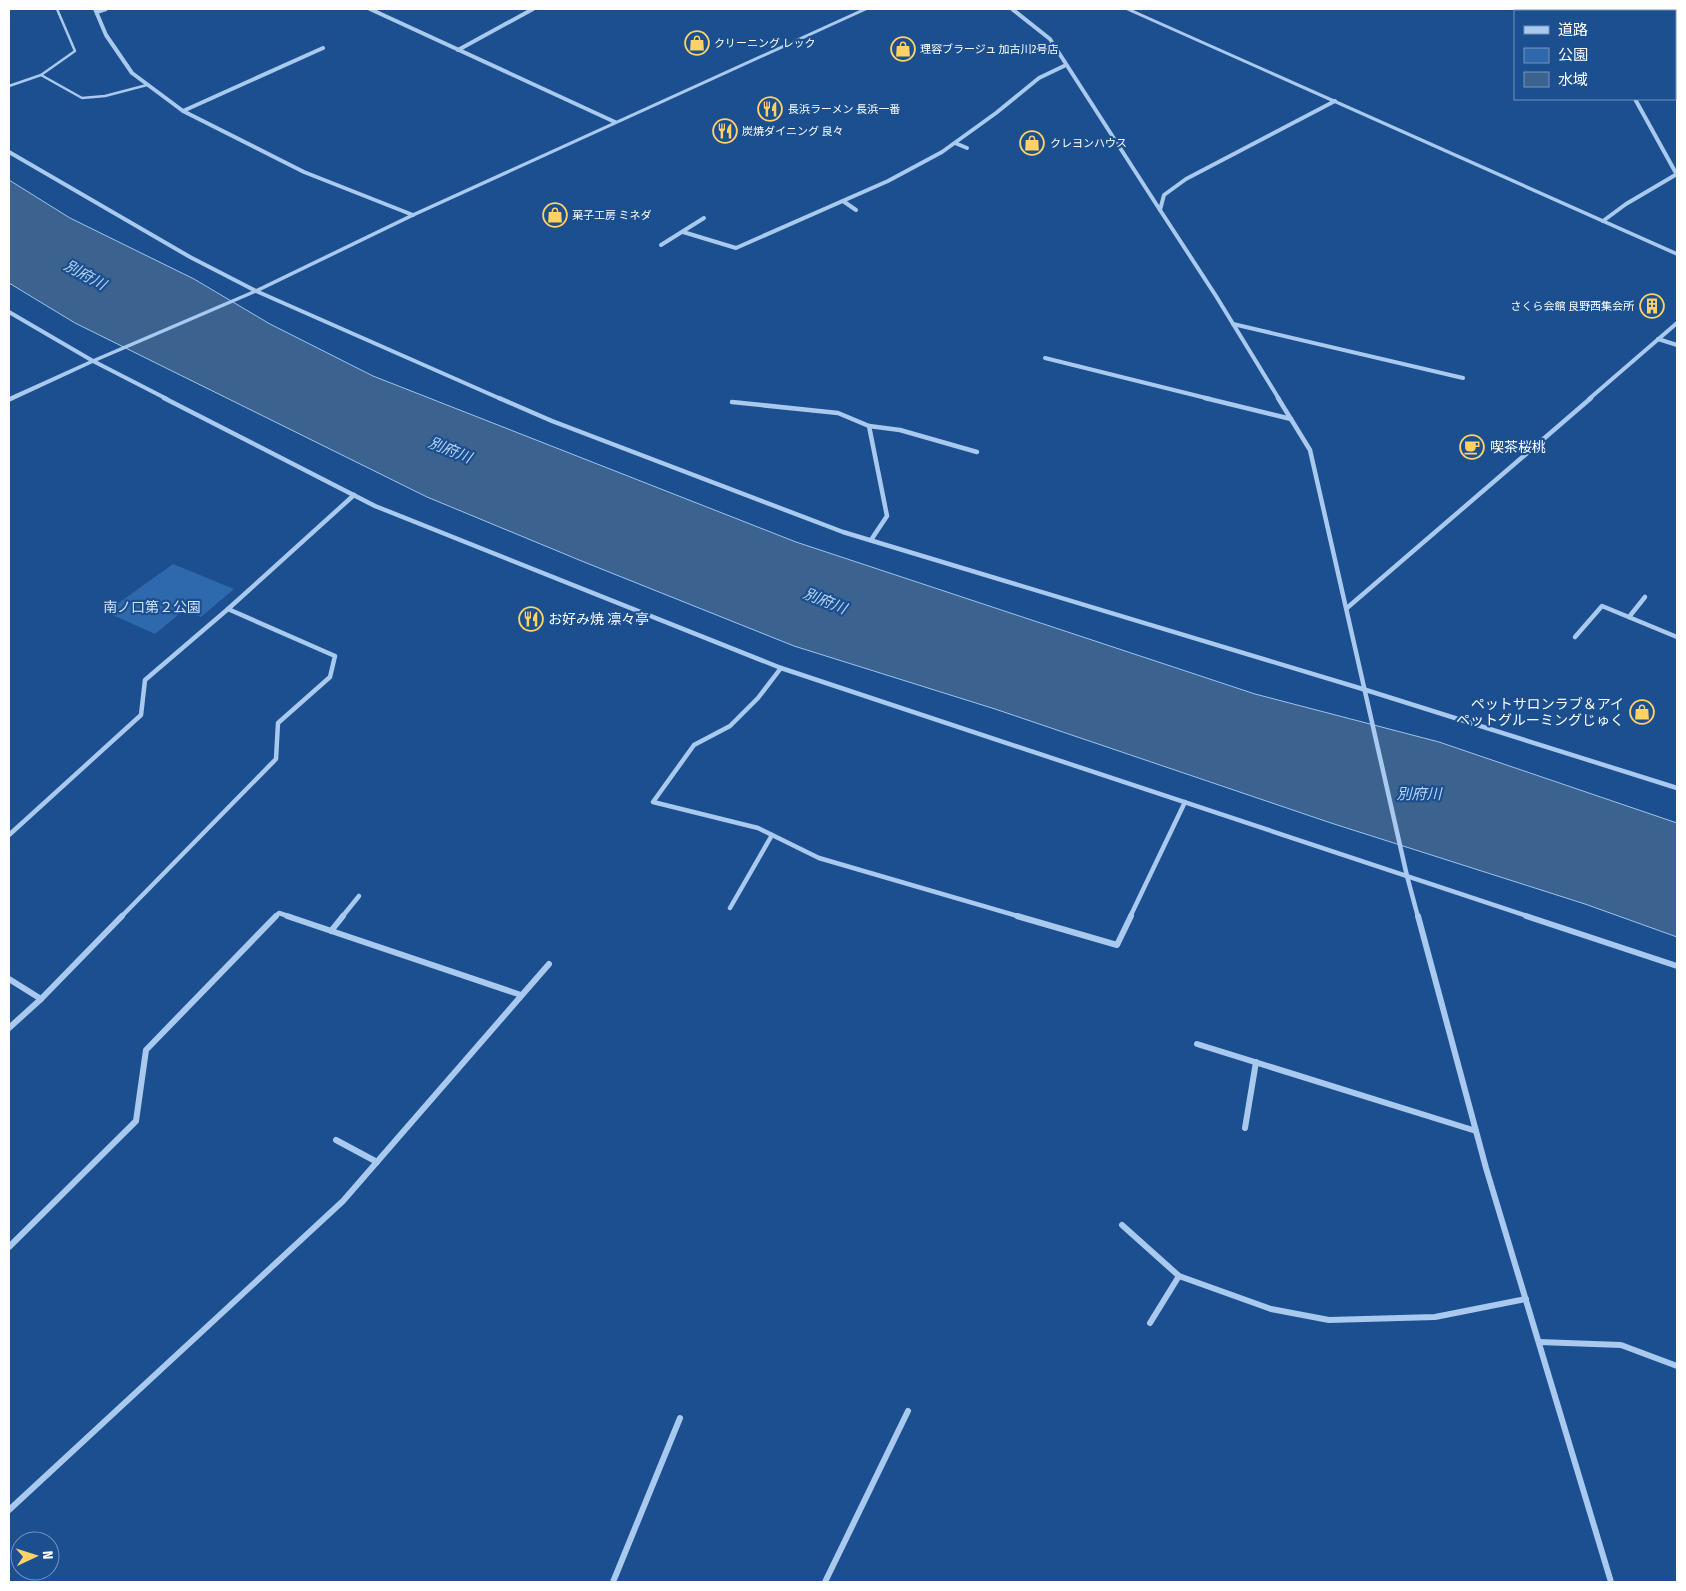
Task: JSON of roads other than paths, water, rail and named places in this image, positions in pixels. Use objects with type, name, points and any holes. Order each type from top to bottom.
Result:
[{"type":"street","points":[[106,9],[96,10],[106,35],[132,73],[183,111],[304,172],[413,215]]},
{"type":"street","points":[[370,9],[615,122]]},
{"type":"street","points":[[458,50],[533,9]]},
{"type":"street","points":[[9,400],[93,361],[256,291],[413,215],[866,9]]},
{"type":"street","points":[[1012,9],[1050,39],[1233,324],[1310,450],[1407,876],[1476,1131],[1611,1582]]},
{"type":"street","points":[[1127,9],[1677,254]]},
{"type":"street","points":[[183,111],[322,48]]},
{"type":"street","points":[[683,232],[736,248],[888,181],[956,142],[1039,78],[1066,65]]},
{"type":"street","points":[[1603,221],[1626,204],[1677,174],[1636,100]]},
{"type":"street","points":[[1160,210],[1164,195],[1186,179],[1335,101]]},
{"type":"street","points":[[956,142],[967,148]]},
{"type":"street","points":[[9,152],[190,257],[256,291],[552,421],[843,532],[1677,786]]},
{"type":"street","points":[[843,201],[856,210]]},
{"type":"street","points":[[661,245],[704,218]]},
{"type":"street","points":[[9,312],[93,361],[375,506],[781,668],[1677,966]]},
{"type":"street","points":[[1347,608],[1677,323]]},
{"type":"street","points":[[1233,324],[1464,378]]},
{"type":"street","points":[[1658,339],[1677,345]]},
{"type":"street","points":[[1045,358],[1292,419]]},
{"type":"street","points":[[732,402],[838,413],[869,426],[900,430],[977,452]]},
{"type":"street","points":[[869,426],[887,516],[871,540]]},
{"type":"street","points":[[9,835],[141,715],[145,680],[228,609],[354,496]]},
{"type":"street","points":[[1629,617],[1645,597]]},
{"type":"street","points":[[1575,637],[1602,606],[1677,637]]},
{"type":"street","points":[[9,1028],[41,1000],[276,759],[278,722],[330,677],[335,656],[228,609]]},
{"type":"street","points":[[781,668],[758,698],[730,726],[694,745],[653,802],[758,828],[819,858],[1117,945],[1185,802]]},
{"type":"street","points":[[730,908],[772,835]]},
{"type":"street","points":[[331,931],[359,896]]},
{"type":"street","points":[[9,1247],[136,1121],[146,1050],[279,913],[521,995]]},
{"type":"street","points":[[9,1510],[343,1201],[549,964]]},
{"type":"street","points":[[9,979],[41,1000]]},
{"type":"street","points":[[1197,1044],[1476,1131]]},
{"type":"street","points":[[1245,1128],[1256,1062]]},
{"type":"street","points":[[336,1140],[377,1162]]},
{"type":"street","points":[[1122,1225],[1179,1276],[1271,1309],[1329,1320],[1436,1317],[1526,1299]]},
{"type":"street","points":[[1150,1323],[1179,1276]]},
{"type":"street","points":[[1539,1342],[1621,1345],[1677,1366]]},
{"type":"street","points":[[825,1582],[908,1410]]},
{"type":"street","points":[[613,1582],[680,1418]]},
{"type":"lane","points":[[9,86],[41,75],[75,51],[57,9]]},
{"type":"lane","points":[[41,75],[82,98],[105,96],[147,85]]},
{"type":"water","name":"別府川","points":[[9,180],[70,218],[194,279],[270,324],[373,376],[796,542],[1255,694],[1439,742],[1677,823],[1677,937],[1585,904],[1331,823],[995,709],[794,646],[427,497],[75,323],[9,283]]},
{"type":"place","name":"クリーニング レック","points":[[697,43]]},
{"type":"place","name":"理容ブラージュ 加古川2号店","points":[[903,49]]},
{"type":"place","name":"長浜ラーメン 長浜一番","points":[[770,109]]},
{"type":"place","name":"炭焼ダイニング 良々","points":[[725,131]]},
{"type":"place","name":"クレヨンハウス","points":[[1032,143]]},
{"type":"place","name":"菓子工房 ミネダ","points":[[555,215]]},
{"type":"place","name":"さくら会館 良野西集会所","points":[[1652,306]]},
{"type":"place","name":"喫茶桜桃","points":[[1472,447]]},
{"type":"place","name":"お好み焼 凛々亭","points":[[531,619]]},
{"type":"place","name":"ペットサロンラブ＆アイ ペットグルーミングじゅく","points":[[1642,712]]},
{"type":"park label","name":"南ノ口第２公園","points":[[152,607]]}]
